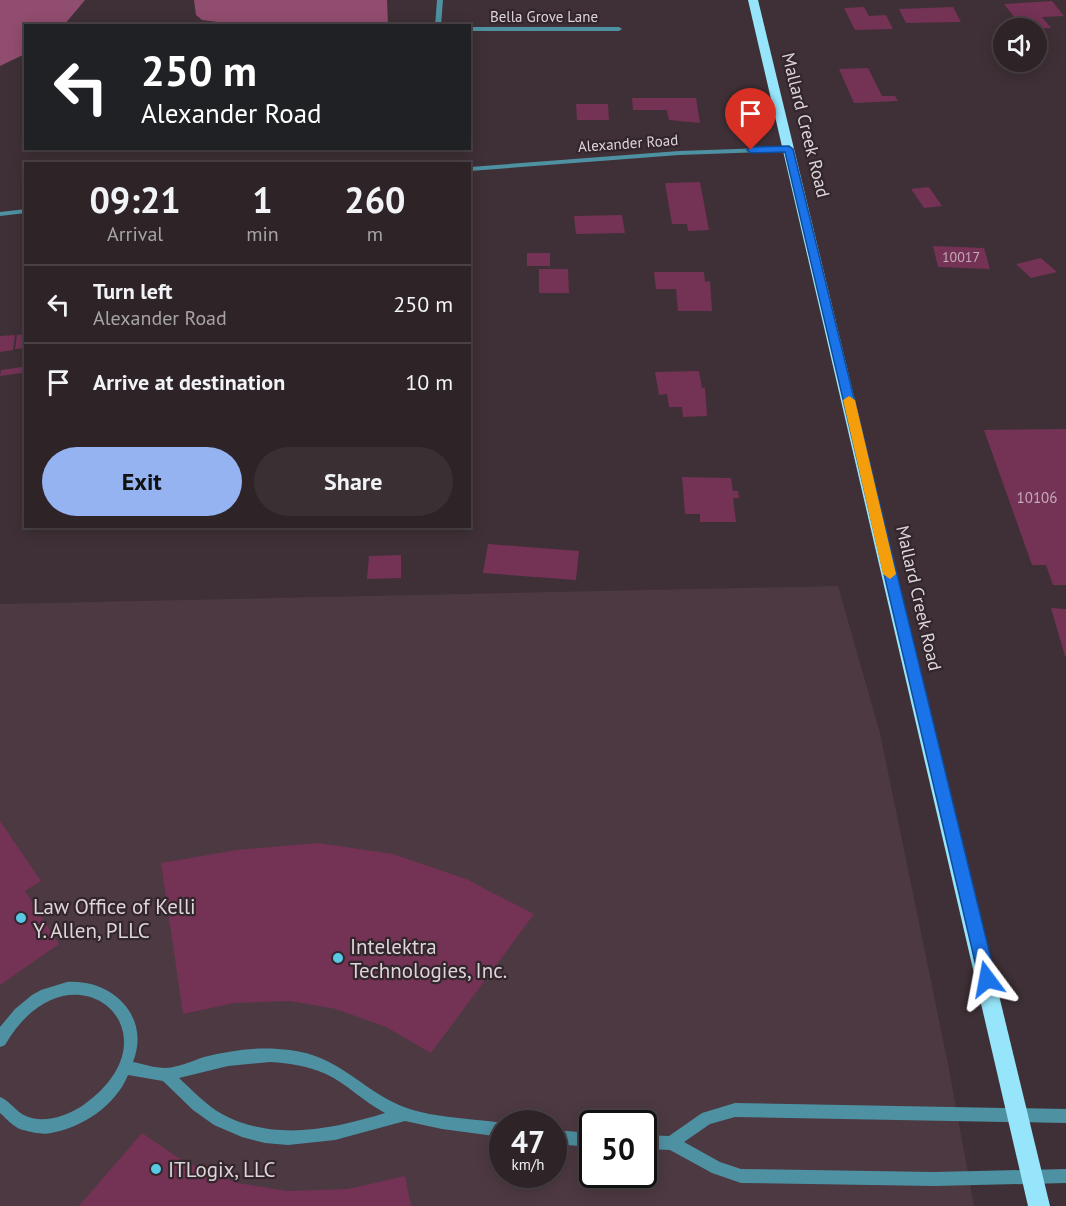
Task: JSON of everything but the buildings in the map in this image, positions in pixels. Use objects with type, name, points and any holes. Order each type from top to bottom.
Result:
[{"type":"main road","name":"Mallard Creek Road","points":[[753,0],[1039,1206]]},
{"type":"street","points":[[438,24],[440,0]]},
{"type":"street","name":"Bella Grove Lane","points":[[471,29],[619,29]]},
{"type":"street","name":"Alexander Road","points":[[471,170],[656,155],[789,149]]},
{"type":"street","points":[[0,214],[24,211]]},
{"type":"street","points":[[0,1040],[23,1010],[44,996],[66,989],[87,988],[106,995],[120,1007],[129,1025],[131,1046],[126,1068],[107,1096],[95,1108],[74,1121],[49,1127],[26,1124],[7,1114],[0,1104]]},
{"type":"street","points":[[126,1068],[166,1075],[219,1059],[252,1055],[284,1056],[307,1060],[331,1070],[405,1114],[489,1128]]},
{"type":"street","points":[[166,1075],[217,1119],[241,1131],[266,1136],[321,1137],[405,1114]]},
{"type":"street","points":[[671,1143],[707,1118],[735,1110],[1066,1116]]},
{"type":"street","points":[[657,1142],[671,1143],[730,1174],[741,1176],[1034,1178],[1066,1176]]},
{"type":"shaded area","points":[[0,0],[85,0],[65,24],[24,24],[24,54],[0,66]]},
{"type":"shaded area","points":[[194,0],[387,0],[388,24],[234,24],[202,20],[196,15]]},
{"type":"shaded area","points":[[838,586],[880,733],[948,1064],[974,1206],[0,1206],[0,604]]},
{"type":"slow traffic","points":[[849,400],[890,574]]},
{"type":"place","name":"Law Office of Kelli Y. Allen, PLLC","points":[[21,918]]},
{"type":"place","name":"Intelektra Technologies, Inc.","points":[[338,958]]},
{"type":"place","name":"ITLogix, LLC","points":[[156,1169]]},
{"type":"route","points":[[751,150],[789,149],[887,558],[893,593],[987,979]]}]
